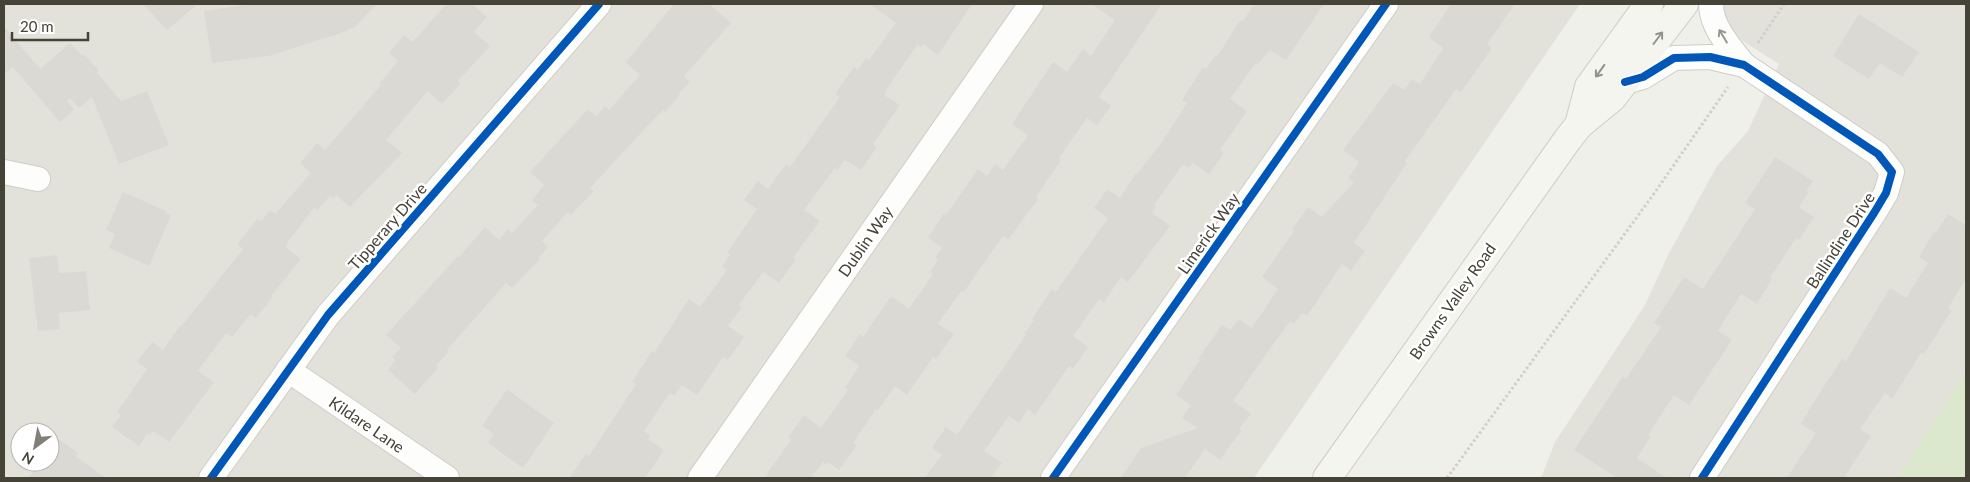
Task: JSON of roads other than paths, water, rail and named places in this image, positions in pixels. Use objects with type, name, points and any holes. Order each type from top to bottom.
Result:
[{"type":"main road","name":"Browns Valley Road","points":[[1579,125],[1589,87],[1649,4]]},
{"type":"main road","name":"Browns Valley Road","points":[[1327,478],[1579,125],[1612,98],[1684,4]]},
{"type":"street","name":"Tipperary Drive","points":[[211,478],[334,308],[599,4]]},
{"type":"street","name":"Dublin Way","points":[[700,478],[1031,4]]},
{"type":"street","name":"Limerick Way","points":[[1053,478],[1386,4]]},
{"type":"street","points":[[1711,4],[1711,12],[1722,37],[1744,65]]},
{"type":"street","name":"Ballindine Drive","points":[[1625,82],[1643,77],[1674,58],[1710,57],[1744,65],[1878,154],[1892,172],[1886,193],[1874,213],[1702,478]]},
{"type":"street","points":[[4,172],[38,179]]},
{"type":"street","name":"Kildare Lane","points":[[288,370],[447,478]]}]
